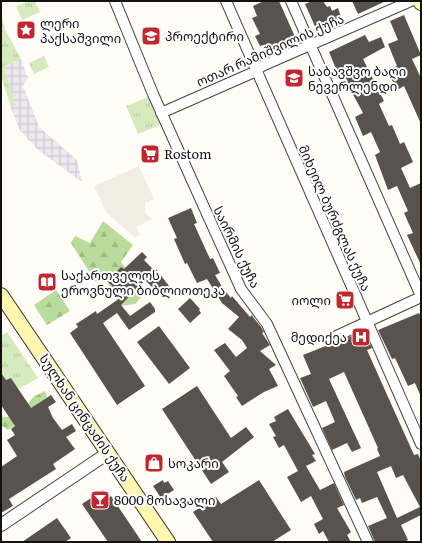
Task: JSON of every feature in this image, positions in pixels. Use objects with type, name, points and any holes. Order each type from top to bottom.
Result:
[{"type":"main road","name":"სულხან ცინცაძის ქუჩა","points":[[1,295],[168,542]]},
{"type":"street","name":"საირმის ქუჩა","points":[[115,1],[161,113],[241,289],[267,324],[368,542]]},
{"type":"street","name":"მიხეილ ბურძგლას ქუჩა","points":[[226,1],[366,323],[421,444]]},
{"type":"street","points":[[291,1],[421,297],[330,339]]},
{"type":"street","name":"ოთარ რამიშვილის ქუჩა","points":[[161,113],[411,1]]},
{"type":"street","points":[[1,525],[108,453]]},
{"type":"shaded area","points":[[21,59],[28,78],[23,86],[39,127],[77,160],[82,182],[38,150],[19,129],[11,107],[15,105],[4,66]]},
{"type":"shaded area","points":[[139,166],[154,199],[145,203],[145,213],[152,219],[136,227],[140,234],[135,238],[106,212],[94,186]]},
{"type":"green space","points":[[29,1],[35,1],[40,12],[22,20],[16,6]]},
{"type":"green space","points":[[1,12],[5,29],[21,59],[4,66],[15,105],[11,107],[1,76]]},
{"type":"green space","points":[[44,56],[49,67],[34,74],[29,63]]},
{"type":"green space","points":[[148,97],[160,125],[138,134],[126,106]]},
{"type":"green space","points":[[103,221],[133,245],[121,262],[145,293],[135,304],[121,306],[104,276],[96,282],[71,243],[75,236],[90,243]]},
{"type":"green space","points":[[56,290],[70,311],[47,325],[34,305]]},
{"type":"green space","points":[[1,332],[3,335],[7,332],[38,378],[18,389],[11,378],[6,380],[1,373]]},
{"type":"green space","points":[[45,391],[47,397],[37,404],[40,409],[8,430],[1,425],[1,413],[3,417],[10,417],[29,403],[33,397]]},
{"type":"building","points":[[264,1],[279,1],[296,39],[267,52],[264,45],[260,46],[255,36],[260,34],[252,18],[257,16],[253,6]]},
{"type":"building","points":[[312,1],[323,1],[327,7],[330,6],[332,11],[338,8],[342,20],[317,31],[305,4]]},
{"type":"building","points":[[352,1],[386,1],[358,14]]},
{"type":"building","points":[[404,15],[421,55],[412,59],[421,78],[421,124],[404,86],[397,90],[387,70],[397,66],[388,44],[398,40],[390,21]]},
{"type":"building","points":[[365,35],[369,42],[381,37],[385,47],[363,59],[384,101],[379,104],[389,126],[392,125],[400,144],[404,142],[413,162],[401,168],[410,188],[421,183],[421,265],[407,235],[413,233],[404,213],[408,211],[397,186],[388,190],[375,155],[380,152],[371,132],[363,136],[355,117],[363,113],[342,74],[339,76],[329,52]]},
{"type":"building","points":[[191,208],[197,223],[194,224],[210,259],[213,258],[220,273],[215,275],[231,298],[232,296],[250,317],[252,315],[261,327],[264,332],[262,333],[270,345],[260,351],[276,365],[269,369],[278,386],[264,392],[242,406],[236,397],[238,396],[224,376],[230,371],[214,350],[225,343],[236,357],[247,348],[242,340],[228,329],[239,317],[222,303],[207,279],[197,283],[187,263],[185,264],[174,239],[177,238],[168,218]]},
{"type":"building","points":[[142,252],[147,257],[144,260],[154,270],[156,269],[169,286],[160,295],[145,280],[121,305],[130,316],[150,302],[155,309],[155,312],[129,330],[117,313],[103,323],[145,386],[117,405],[70,333],[78,327],[76,324],[96,311],[97,314],[123,296],[107,281],[121,267],[124,269]]},
{"type":"building","points":[[190,298],[200,309],[199,310],[201,313],[190,323],[178,309]]},
{"type":"building","points":[[419,313],[421,317],[421,397],[415,383],[408,386],[395,358],[392,359],[378,330]]},
{"type":"building","points":[[159,326],[190,368],[169,384],[137,342]]},
{"type":"building","points":[[364,330],[372,348],[367,350],[414,455],[418,454],[421,461],[421,515],[401,525],[408,540],[404,542],[375,542],[368,526],[387,518],[377,497],[362,503],[360,498],[356,500],[345,477],[344,472],[380,456],[377,449],[378,448],[344,372],[329,379],[361,448],[352,452],[347,443],[332,450],[322,428],[335,422],[326,401],[313,407],[300,378],[311,374],[303,355],[328,345],[333,345]],"holes":[[[391,466],[396,478],[403,475],[420,507],[397,518],[377,472]]]},
{"type":"building","points":[[1,373],[6,380],[11,378],[31,408],[51,395],[56,402],[48,407],[53,418],[62,430],[72,424],[76,431],[66,437],[75,449],[53,464],[56,469],[9,499],[13,506],[1,513],[1,467],[17,456],[7,440],[15,435],[11,429],[15,426],[1,405]]},
{"type":"building","points":[[197,386],[231,438],[246,427],[254,437],[222,462],[229,472],[211,484],[162,409]]},
{"type":"building","points":[[288,409],[315,454],[312,455],[316,461],[306,466],[320,490],[334,483],[344,505],[337,508],[351,532],[347,535],[351,542],[329,542],[323,531],[319,534],[314,524],[323,519],[311,496],[301,502],[287,477],[298,471],[284,445],[279,448],[273,437],[276,436],[269,424],[276,421],[274,417]]},
{"type":"building","name":"სოკარი","points":[[163,480],[164,483],[168,481],[174,490],[161,498],[153,486]]},
{"type":"building","points":[[259,480],[291,530],[272,542],[213,542],[193,512],[216,497],[221,504]]},
{"type":"building","points":[[103,490],[108,498],[111,496],[142,542],[108,542],[82,504]]},
{"type":"building","points":[[57,518],[71,538],[65,542],[22,542]]},
{"type":"place","name":"ლერი პაქსაშვილი","points":[[26,30]]},
{"type":"place","name":"პროექტირი","points":[[151,36]]},
{"type":"place","name":"საბავშვო ბაღი ნევერლენდი","points":[[294,78]]},
{"type":"place","name":"Rostom","points":[[150,154]]},
{"type":"place","name":"საქართველოს ეროვნული ბიბლიოთეკა","points":[[47,282]]},
{"type":"place","name":"იოლი","points":[[345,300]]},
{"type":"place","name":"მედიქეა","points":[[361,337]]},
{"type":"place","name":"სოკარი","points":[[154,463]]},
{"type":"place","name":"8000 მოსავალი","points":[[100,500]]}]
